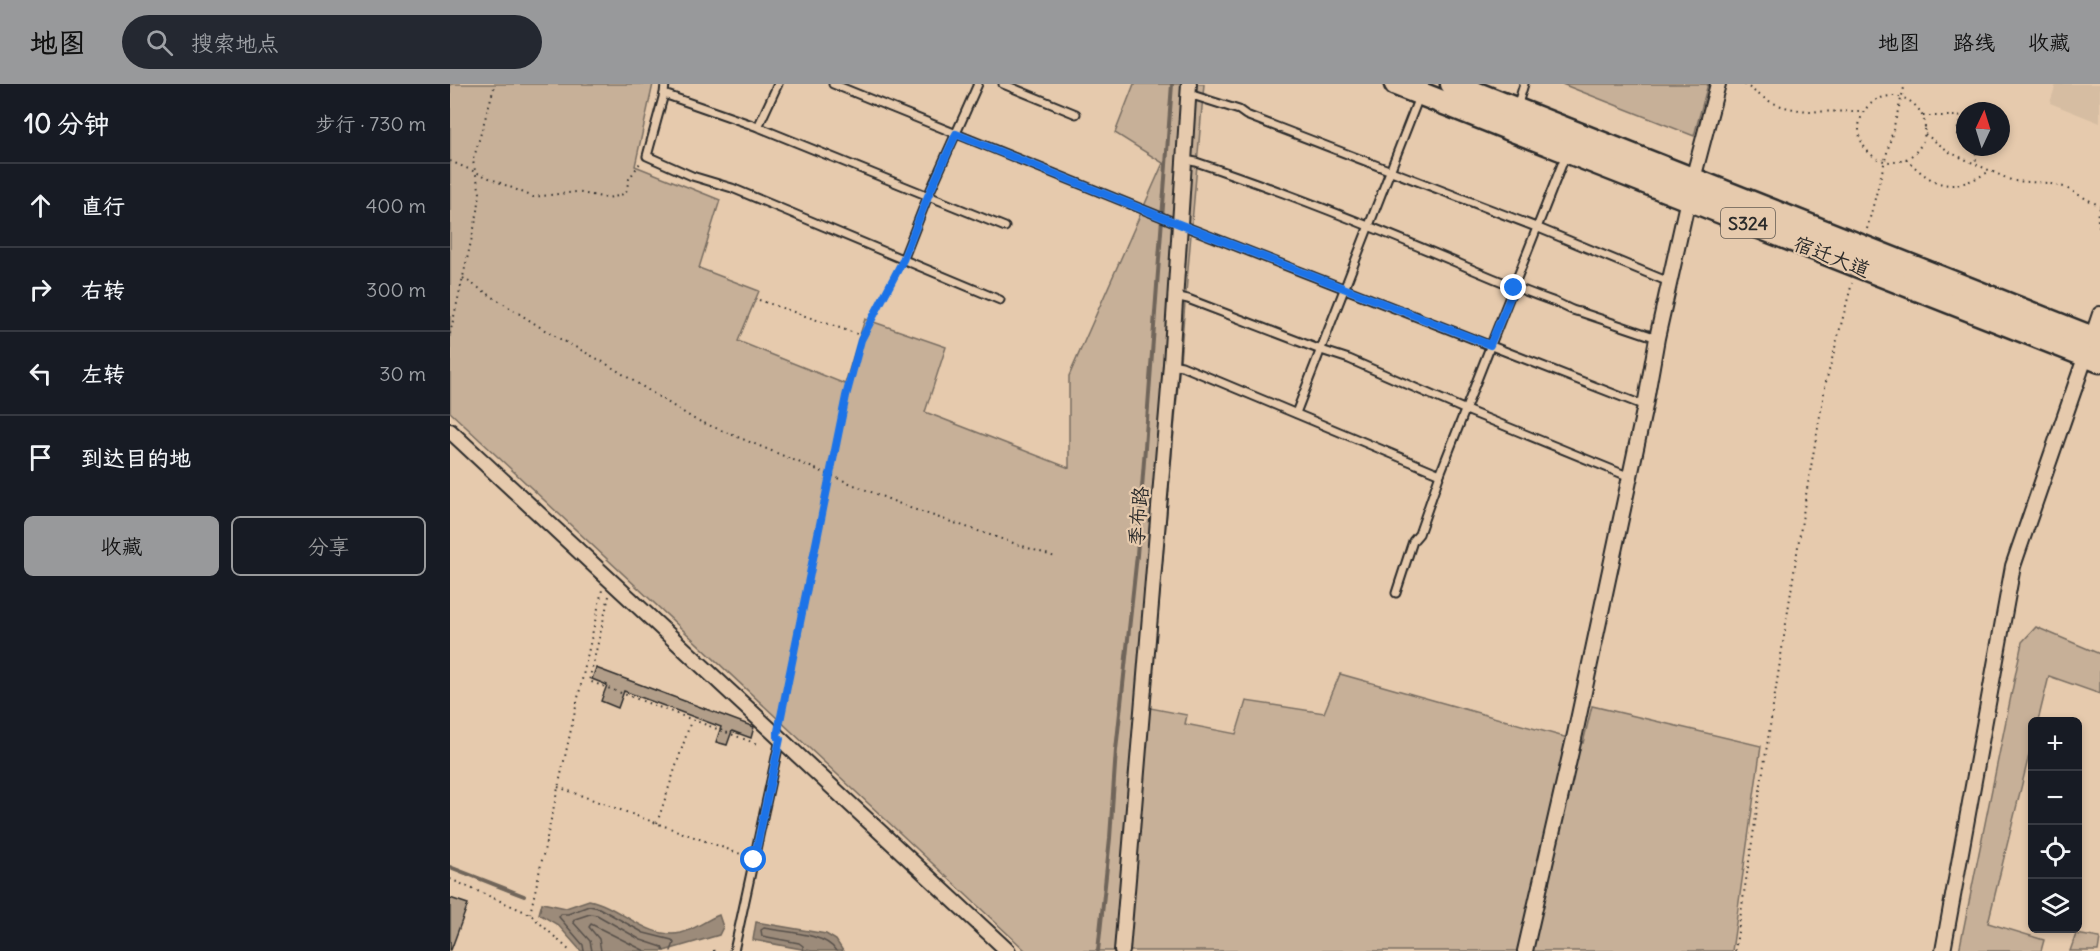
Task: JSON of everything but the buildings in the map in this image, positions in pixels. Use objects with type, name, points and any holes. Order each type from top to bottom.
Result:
[{"type":"main road","name":"宿迁大道","points":[[1396,84],[1567,152],[1690,189]]},
{"type":"main road","name":"宿迁大道","points":[[1452,84],[1516,110],[1690,189],[2095,349]]},
{"type":"street","points":[[1525,951],[1575,734],[1669,282],[1690,189],[1718,84]]},
{"type":"street","name":"季布路","points":[[1122,951],[1171,364],[1174,296],[1173,222],[1185,160],[1189,89]]},
{"type":"street","points":[[1943,951],[2013,566],[2095,349],[2100,314]]},
{"type":"street","points":[[450,431],[1008,951]]},
{"type":"lane","points":[[665,84],[647,156],[692,176],[732,188],[1000,300]]},
{"type":"lane","points":[[758,127],[778,84]]},
{"type":"lane","points":[[833,84],[1173,222],[1645,406]]},
{"type":"lane","points":[[903,260],[928,196],[978,84]]},
{"type":"lane","points":[[1003,84],[1076,114]]},
{"type":"lane","points":[[1516,110],[1524,84]]},
{"type":"lane","points":[[1189,89],[1239,110],[1246,116],[1536,227],[1669,282]]},
{"type":"lane","points":[[664,94],[758,127],[1005,227]]},
{"type":"lane","points":[[1296,413],[1421,94]]},
{"type":"lane","points":[[1396,593],[1413,541],[1419,534],[1440,474],[1567,152]]},
{"type":"lane","points":[[1185,160],[1277,189],[1572,311],[1657,338]]},
{"type":"lane","points":[[1174,296],[1188,298],[1349,359],[1630,477]]},
{"type":"lane","points":[[1171,364],[1182,366],[1440,474]]},
{"type":"lane","points":[[734,951],[778,737]]},
{"type":"path","points":[[450,334],[478,211],[480,192],[473,161],[495,84]]},
{"type":"path","points":[[1744,84],[1770,102],[1787,107],[1806,111],[1864,111]]},
{"type":"path","points":[[1735,951],[1786,613],[1826,382],[1905,84]]},
{"type":"path","points":[[1881,98],[1901,98],[1914,105],[1923,116],[1925,134],[1917,150],[1899,162],[1885,162],[1872,156],[1860,138],[1859,124],[1864,111],[1881,98]]},
{"type":"path","points":[[1923,116],[1956,116]]},
{"type":"path","points":[[1925,134],[1951,153],[2013,181],[2064,187],[2100,207],[2097,216],[2100,230]]},
{"type":"path","points":[[450,161],[532,197],[576,192],[607,198],[620,196],[626,192],[629,179],[647,156]]},
{"type":"path","points":[[1976,156],[1976,165]]},
{"type":"path","points":[[1906,159],[1932,181],[1944,185],[1966,184],[1990,171]]},
{"type":"path","points":[[778,737],[846,396],[863,336],[903,260]]},
{"type":"path","points":[[463,278],[551,334],[605,363],[694,419],[910,508],[1055,556]]},
{"type":"path","points":[[759,300],[863,336]]},
{"type":"path","points":[[530,914],[602,590]]},
{"type":"path","points":[[610,594],[589,681],[760,746]]},
{"type":"path","points":[[657,823],[691,721]]},
{"type":"path","points":[[558,787],[754,860]]},
{"type":"path","points":[[450,879],[530,914],[570,951]]},
{"type":"path","points":[[713,951],[718,950]]},
{"type":"shaded area","points":[[450,84],[653,84],[635,166],[720,200],[699,268],[759,291],[738,341],[845,384],[865,319],[946,347],[925,412],[1069,468],[1069,376],[1163,163],[1115,133],[1134,84],[1204,84],[1150,708],[1187,715],[1185,724],[1236,734],[1246,701],[1324,713],[1340,674],[1583,743],[1592,706],[1761,746],[1732,951],[1026,951],[450,412]]},
{"type":"shaded area","points":[[1562,84],[1708,84],[1694,136]]},
{"type":"shaded area","points":[[2056,84],[2100,84],[2100,123],[2050,103]]},
{"type":"shaded area","points":[[2036,627],[2100,654],[2100,694],[2049,676],[2039,717],[2028,717],[2028,759],[1988,923],[2044,940],[2041,951],[1959,951],[2022,642]]},
{"type":"shaded area","points":[[2076,934],[2100,938],[2098,951],[2070,951]]},
{"type":"water","points":[[589,900],[600,903],[657,932],[681,933],[719,915],[723,927],[719,935],[664,951],[581,951],[558,925],[539,914],[542,903],[566,908]]},
{"type":"water","points":[[756,922],[826,934],[836,940],[843,951],[812,951],[753,940]]},
{"type":"waterway","points":[[1098,951],[1137,555],[1172,84]]},
{"type":"waterway","points":[[450,867],[524,896]]},
{"type":"route","points":[[754,860],[780,739],[777,736],[846,396],[861,340],[903,260],[956,134],[1490,345],[1514,288]]}]
